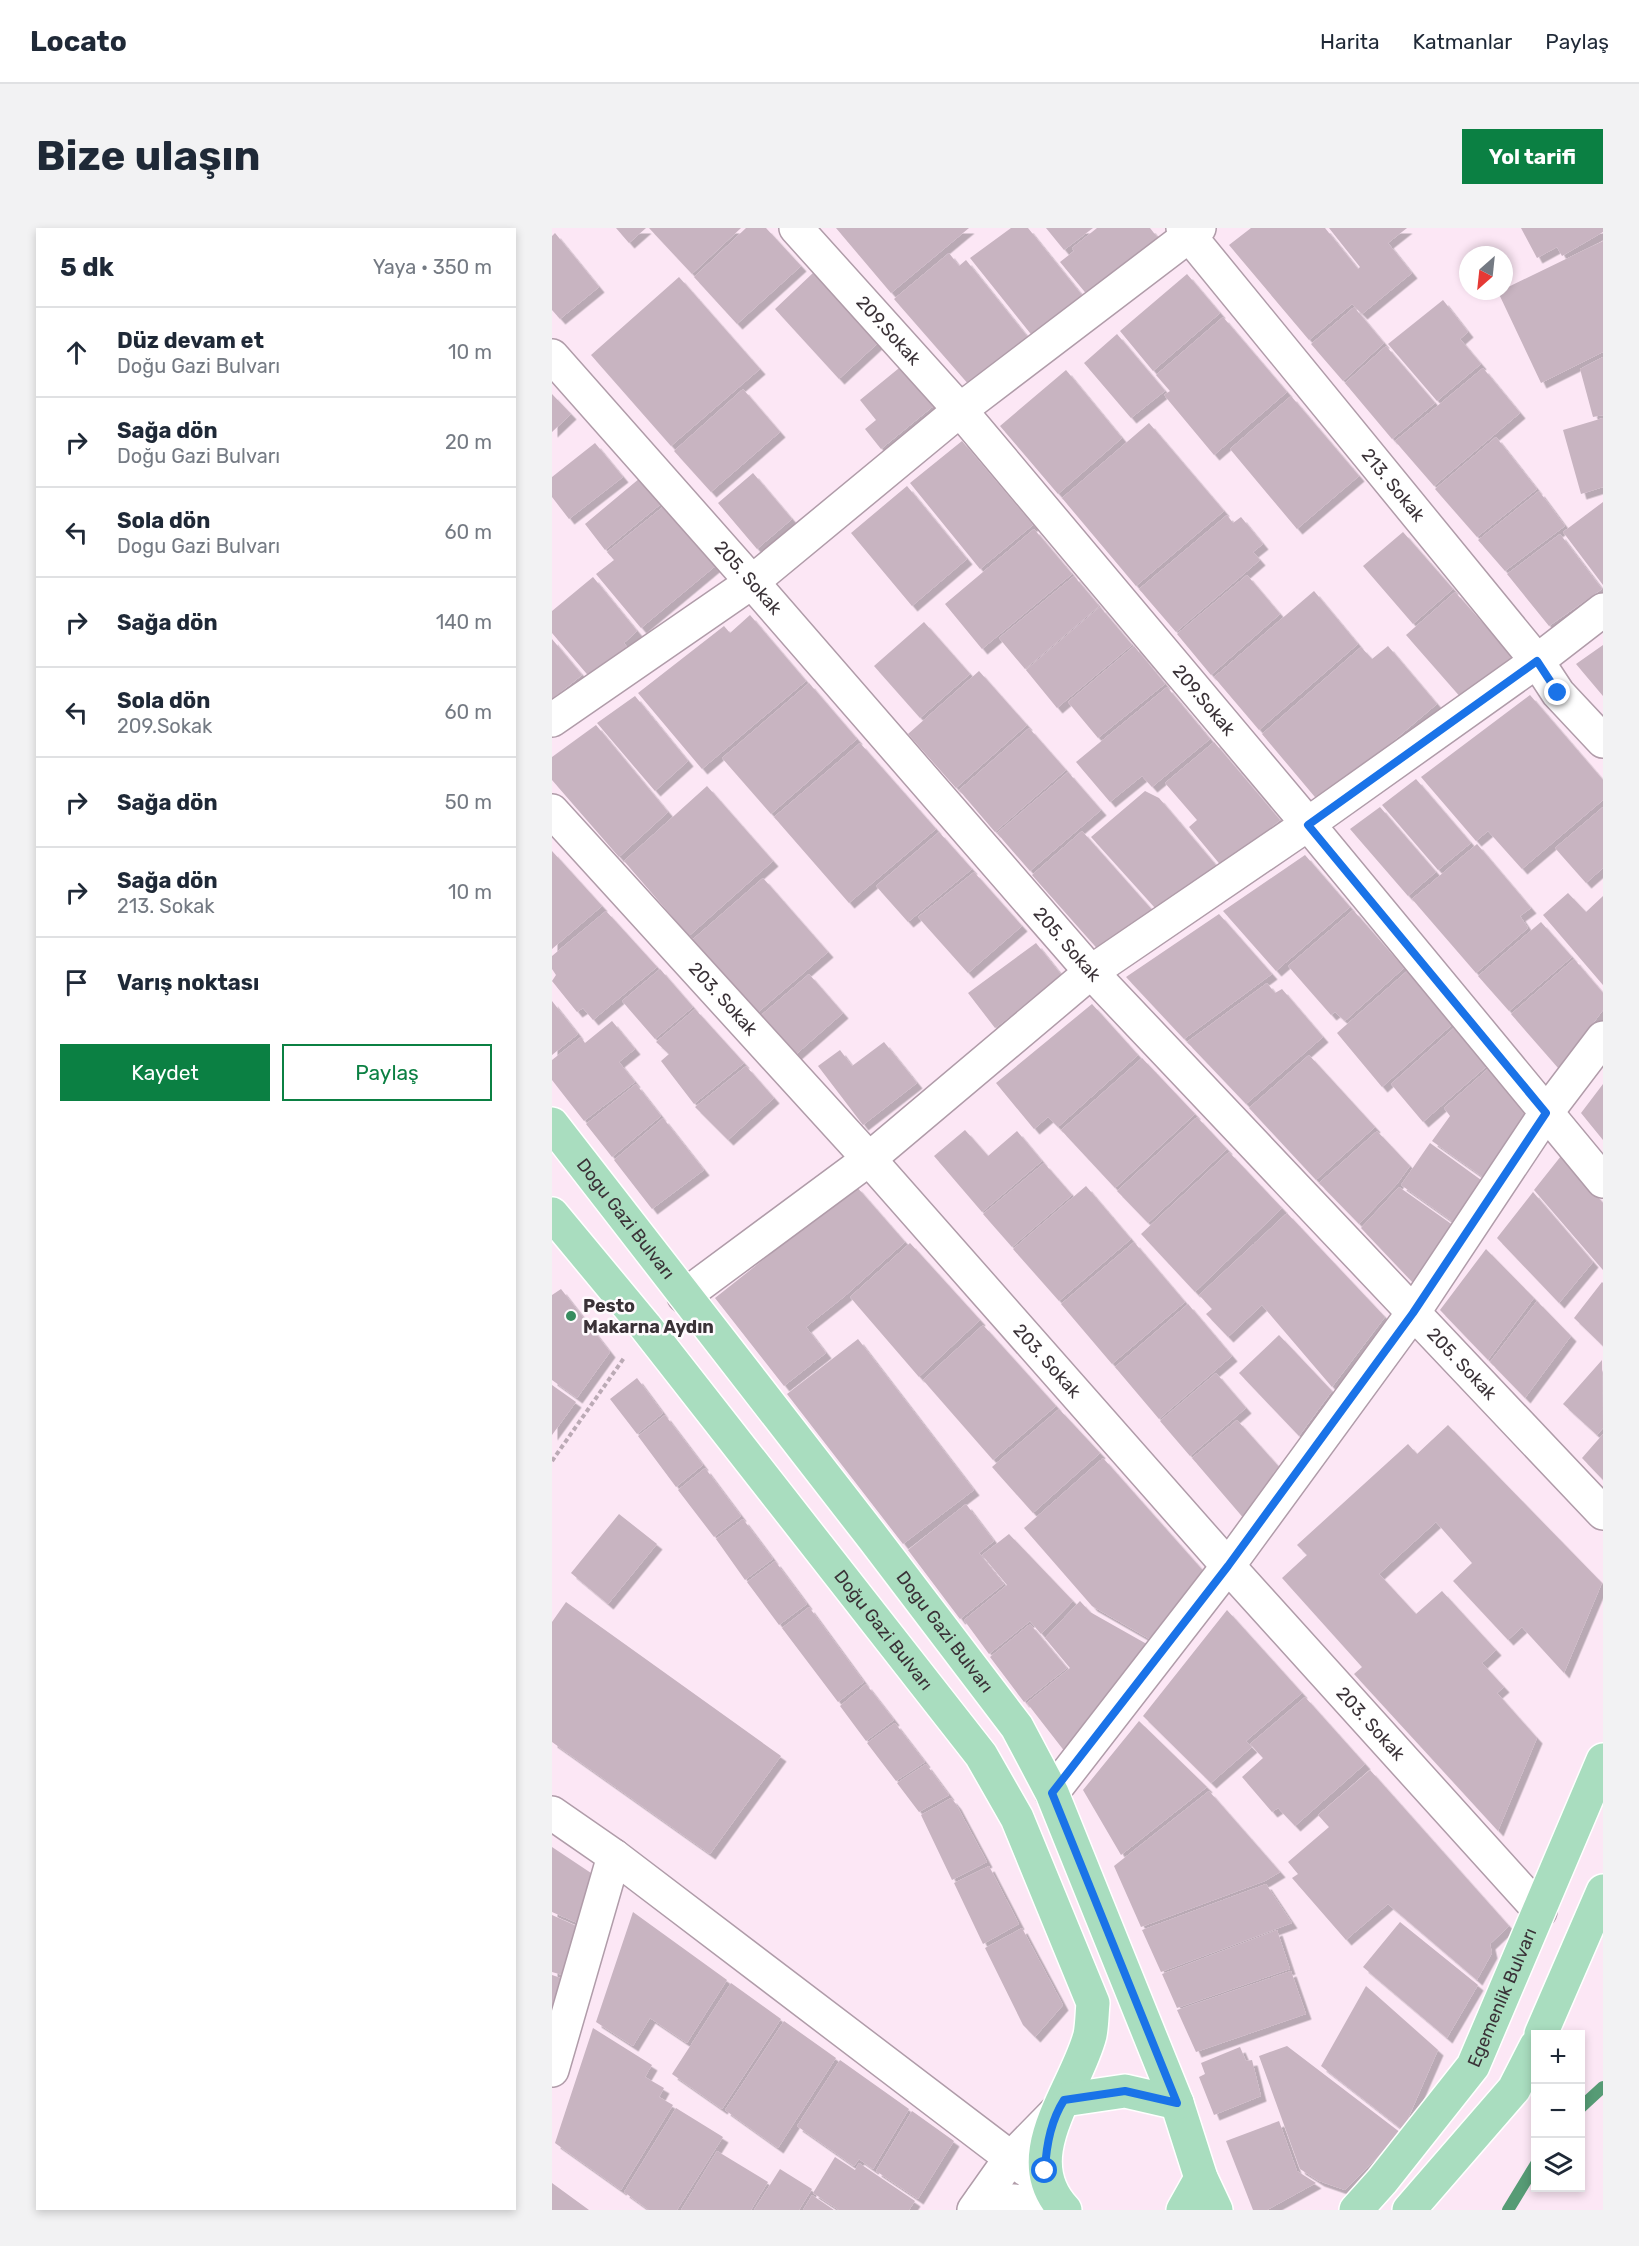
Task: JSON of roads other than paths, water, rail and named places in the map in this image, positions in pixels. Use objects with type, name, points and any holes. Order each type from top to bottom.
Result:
[{"type":"main road","name":"Dogu Gazi Bulvarı","points":[[552,1124],[1017,1727],[1052,1793],[1177,2103],[1201,2178],[1216,2210]]},
{"type":"main road","name":"Doğu Gazi Bulvarı","points":[[552,1214],[645,1326],[981,1755],[1017,1818],[1093,2003],[1090,2034],[1046,2145],[1045,2171],[1058,2200]]},
{"type":"main road","name":"Egemenlik Bulvarı","points":[[1356,2210],[1382,2181],[1473,2066],[1603,1760]]},
{"type":"main road","points":[[1543,2030],[1603,1891]]},
{"type":"main road","points":[[1409,2210],[1514,2089],[1531,2056]]},
{"type":"main road","points":[[1060,2106],[1125,2091],[1177,2103]]},
{"type":"main road","points":[[1183,2210],[1201,2178]]},
{"type":"street","name":"209.Sokak","points":[[796,228],[960,410],[1603,1181]]},
{"type":"street","points":[[552,720],[752,582],[960,410],[1190,230]]},
{"type":"street","name":"213. Sokak","points":[[1190,230],[1537,661],[1558,693],[1603,741]]},
{"type":"street","name":"205. Sokak","points":[[552,356],[1091,972],[1603,1513]]},
{"type":"street","points":[[684,1296],[869,1159],[1091,972],[1308,825],[1537,661],[1603,610]]},
{"type":"street","name":"203. Sokak","points":[[552,810],[869,1159],[1228,1566],[1540,1911]]},
{"type":"street","points":[[1052,1793],[1228,1566],[1413,1313],[1546,1113],[1603,1038]]},
{"type":"street","points":[[552,1813],[614,1856],[1010,2159],[1058,2200]]},
{"type":"street","points":[[552,2070],[614,1856]]},
{"type":"street","points":[[978,2204],[1010,2159],[1060,2106]]},
{"type":"street","points":[[978,2204],[1058,2200]]},
{"type":"waterway","points":[[1585,2103],[1603,2087]]},
{"type":"waterway","points":[[1508,2210],[1531,2172]]},
{"type":"place","name":"Pesto Makarna Aydın","points":[[571,1316]]}]
